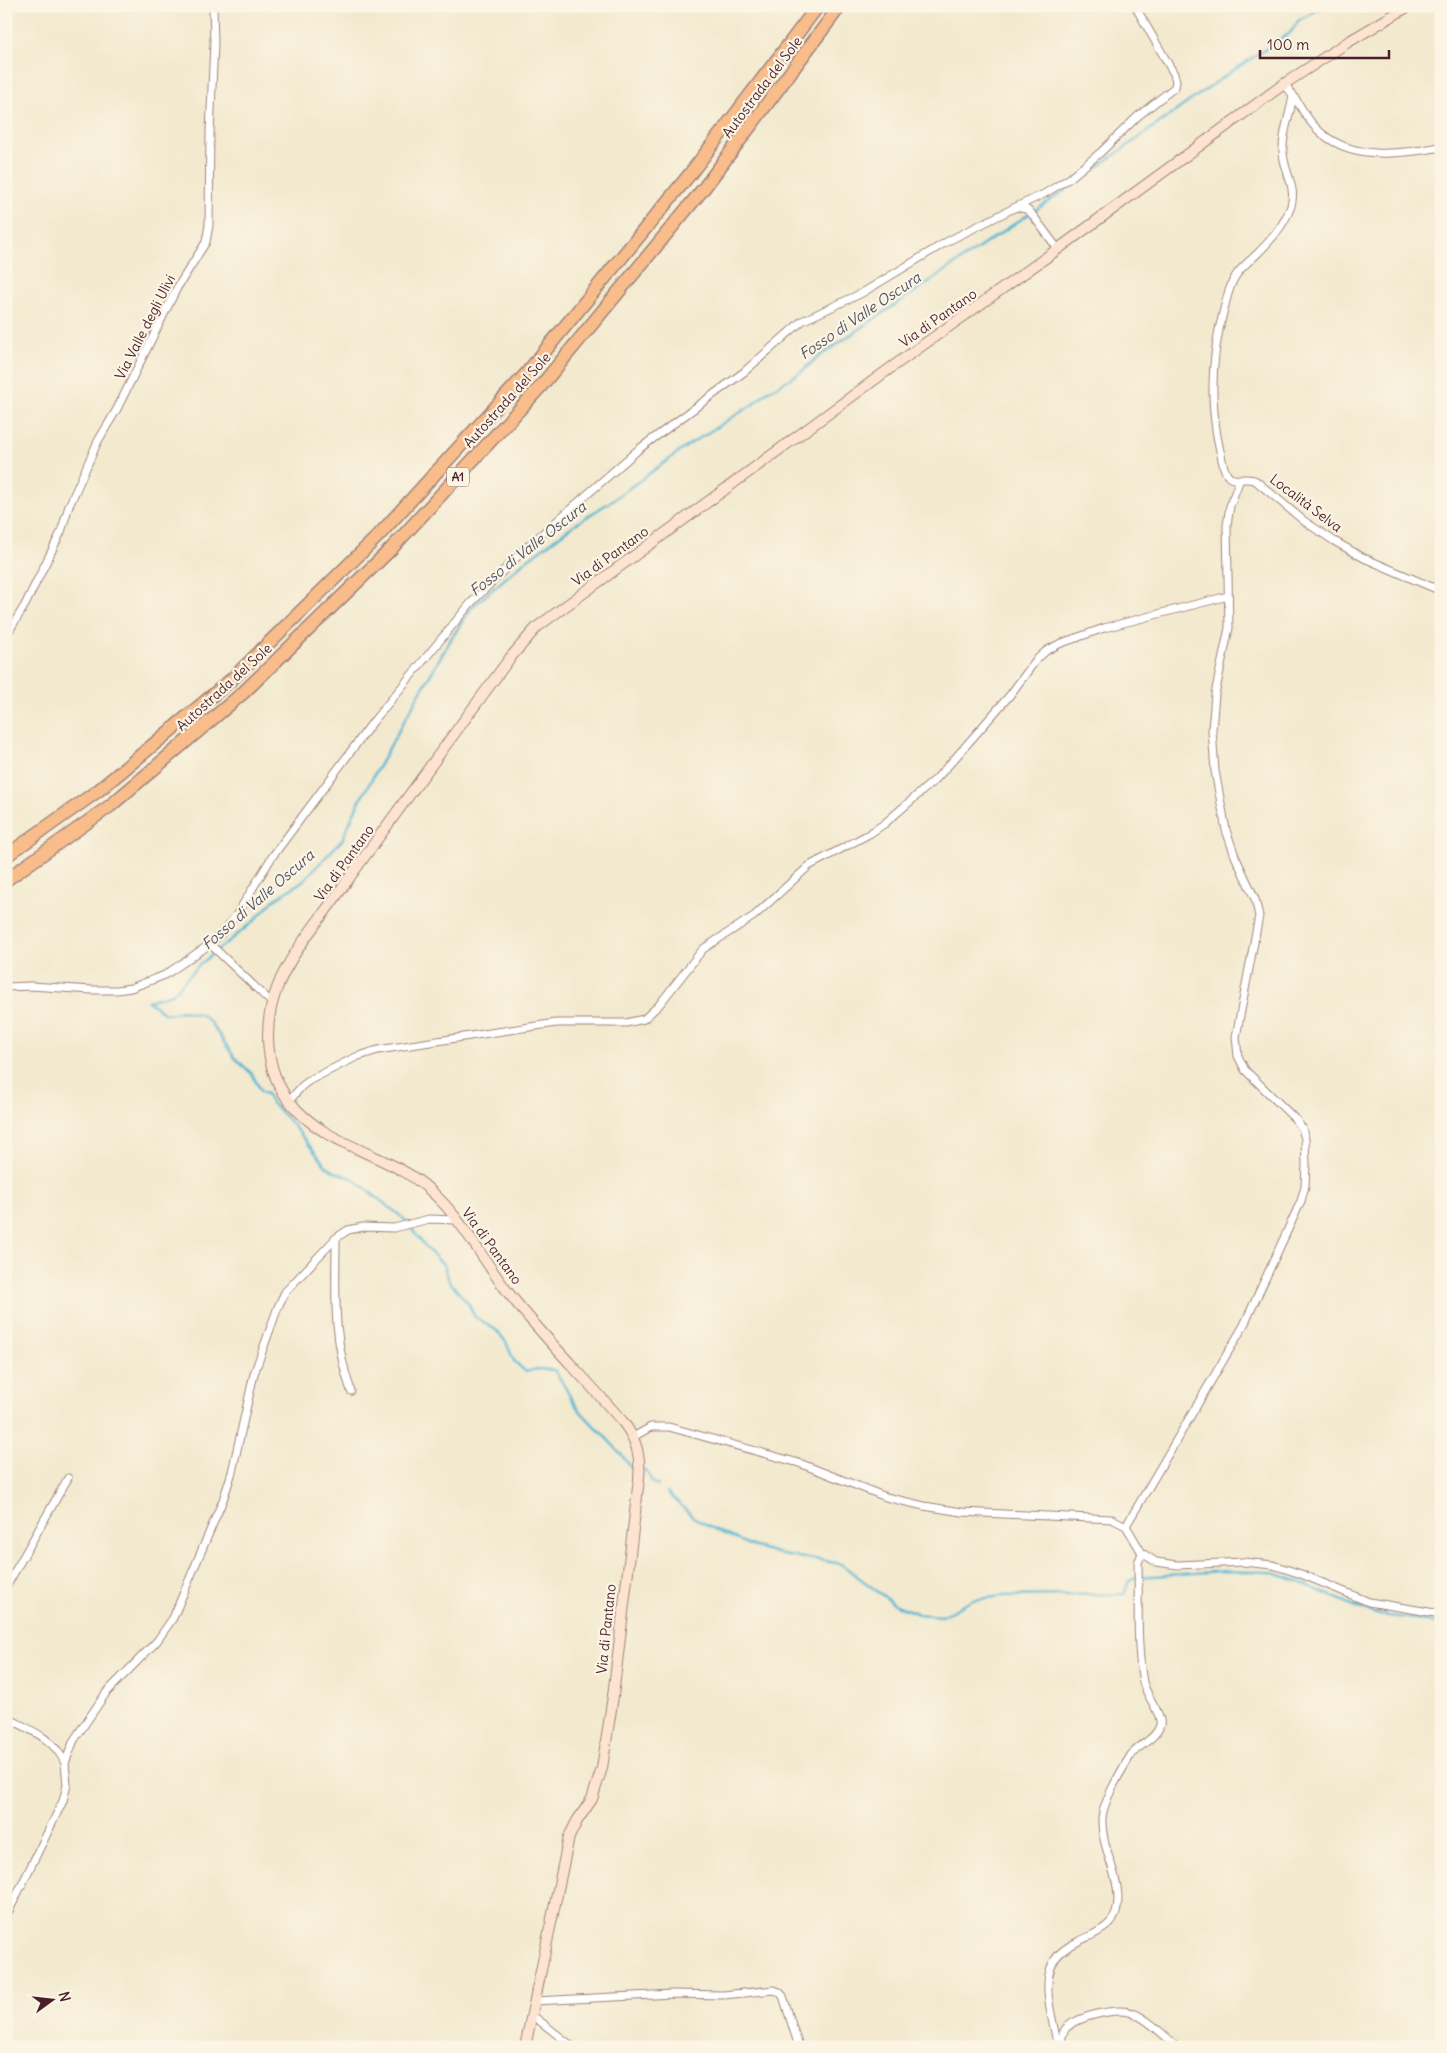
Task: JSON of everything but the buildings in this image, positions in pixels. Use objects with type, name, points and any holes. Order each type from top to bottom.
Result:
[{"type":"highway","name":"Autostrada del Sole","points":[[6,856],[99,790],[231,680],[378,536],[526,374],[690,174],[818,6]]},
{"type":"highway","name":"Autostrada del Sole","points":[[6,880],[110,806],[244,692],[391,549],[542,386],[704,188],[840,6]]},
{"type":"street","name":"Via Valle degli Ulivi","points":[[6,636],[25,605],[61,532],[69,506],[98,441],[117,409],[176,288],[206,242],[209,225],[214,6]]},
{"type":"street","points":[[6,987],[31,986],[113,990],[131,988],[165,975],[210,944],[237,914],[272,857],[368,729],[470,604],[526,548],[639,449],[744,372],[802,321],[868,289],[960,234],[1050,190],[1076,173],[1107,147],[1138,116],[1175,87],[1174,74],[1135,6]]},
{"type":"street","name":"Via di Pantano","points":[[525,2047],[568,1837],[576,1821],[592,1799],[602,1768],[613,1696],[639,1479],[639,1456],[633,1437],[623,1422],[512,1298],[457,1220],[437,1196],[416,1178],[326,1132],[308,1120],[289,1101],[276,1080],[270,1058],[268,1032],[272,1003],[278,984],[292,960],[498,674],[527,637],[548,618],[892,367],[1058,250],[1284,84],[1348,42],[1409,6]]},
{"type":"street","points":[[1284,84],[1316,129],[1332,141],[1347,147],[1373,153],[1441,147]]},
{"type":"street","name":"Località Selva","points":[[1293,95],[1283,144],[1284,160],[1293,188],[1291,206],[1274,236],[1235,276],[1229,292],[1215,350],[1212,394],[1216,432],[1226,474],[1231,479],[1247,478],[1256,481],[1309,525],[1351,551],[1441,591]]},
{"type":"street","points":[[1016,207],[1026,209],[1031,213],[1058,250]]},
{"type":"street","points":[[1126,1526],[1247,1320],[1301,1201],[1305,1186],[1306,1148],[1302,1128],[1245,1070],[1236,1048],[1238,1022],[1259,920],[1253,895],[1230,843],[1220,798],[1213,753],[1213,708],[1228,634],[1227,525],[1230,506],[1240,479]]},
{"type":"street","points":[[289,1101],[307,1082],[361,1055],[378,1050],[556,1023],[626,1023],[644,1019],[659,1005],[703,948],[754,916],[806,868],[884,824],[929,785],[1005,701],[1036,660],[1046,651],[1059,644],[1104,628],[1228,596]]},
{"type":"street","points":[[210,944],[272,1003]]},
{"type":"street","points":[[6,1917],[61,1806],[67,1785],[66,1763],[74,1740],[99,1702],[157,1642],[170,1624],[223,1500],[233,1466],[252,1381],[280,1301],[292,1283],[336,1238],[355,1228],[389,1228],[436,1218],[457,1220]]},
{"type":"street","points":[[336,1238],[335,1322],[342,1362],[350,1391]]},
{"type":"street","points":[[633,1437],[651,1427],[669,1427],[794,1462],[886,1497],[944,1510],[1107,1518],[1116,1520],[1126,1526],[1142,1553],[1156,1562],[1173,1565],[1238,1562],[1273,1565],[1302,1574],[1369,1602],[1441,1614]]},
{"type":"street","points":[[6,1587],[68,1478]]},
{"type":"street","points":[[1059,2047],[1048,1991],[1050,1970],[1062,1951],[1103,1928],[1115,1915],[1117,1892],[1103,1833],[1102,1819],[1104,1808],[1131,1755],[1156,1733],[1160,1725],[1160,1718],[1143,1684],[1140,1656],[1138,1562],[1142,1553]]},
{"type":"street","points":[[6,1717],[50,1741],[57,1748],[66,1763]]},
{"type":"street","points":[[535,2001],[647,1995],[724,1995],[774,1990],[783,1996],[799,2047]]},
{"type":"street","points":[[1059,2047],[1063,2033],[1071,2025],[1096,2014],[1118,2011],[1137,2015],[1174,2044]]},
{"type":"street","points":[[532,2015],[573,2047]]},
{"type":"waterway","name":"Fosso di Valle Oscura","points":[[1033,212],[1222,78],[1290,33],[1299,20],[1326,6]]},
{"type":"waterway","name":"Fosso di Valle Oscura","points":[[148,1001],[172,994],[200,964],[254,921],[273,901],[304,880],[342,840],[358,804],[418,696],[471,608],[523,563],[571,527],[610,502],[690,444],[752,405],[767,392],[801,372],[818,357],[1029,214]]},
{"type":"waterway","points":[[148,1001],[164,1013],[169,1014],[183,1011],[202,1015],[210,1022],[235,1058],[252,1074],[261,1092],[267,1094],[270,1101],[293,1125],[326,1166],[335,1172],[352,1178],[403,1218],[429,1251],[444,1265],[449,1281],[468,1303],[475,1317],[496,1330],[506,1342],[514,1361],[526,1372],[537,1369],[554,1370],[577,1407],[619,1452],[631,1468],[636,1469]]},
{"type":"waterway","points":[[643,1470],[647,1471],[652,1482],[658,1486]]},
{"type":"waterway","points":[[667,1492],[693,1517],[716,1530],[749,1545],[787,1556],[841,1564],[894,1604],[918,1614],[942,1616],[973,1600],[1002,1596],[1124,1594],[1129,1581],[1138,1577],[1224,1571],[1270,1572],[1297,1581],[1379,1615],[1418,1619],[1441,1624]]}]
